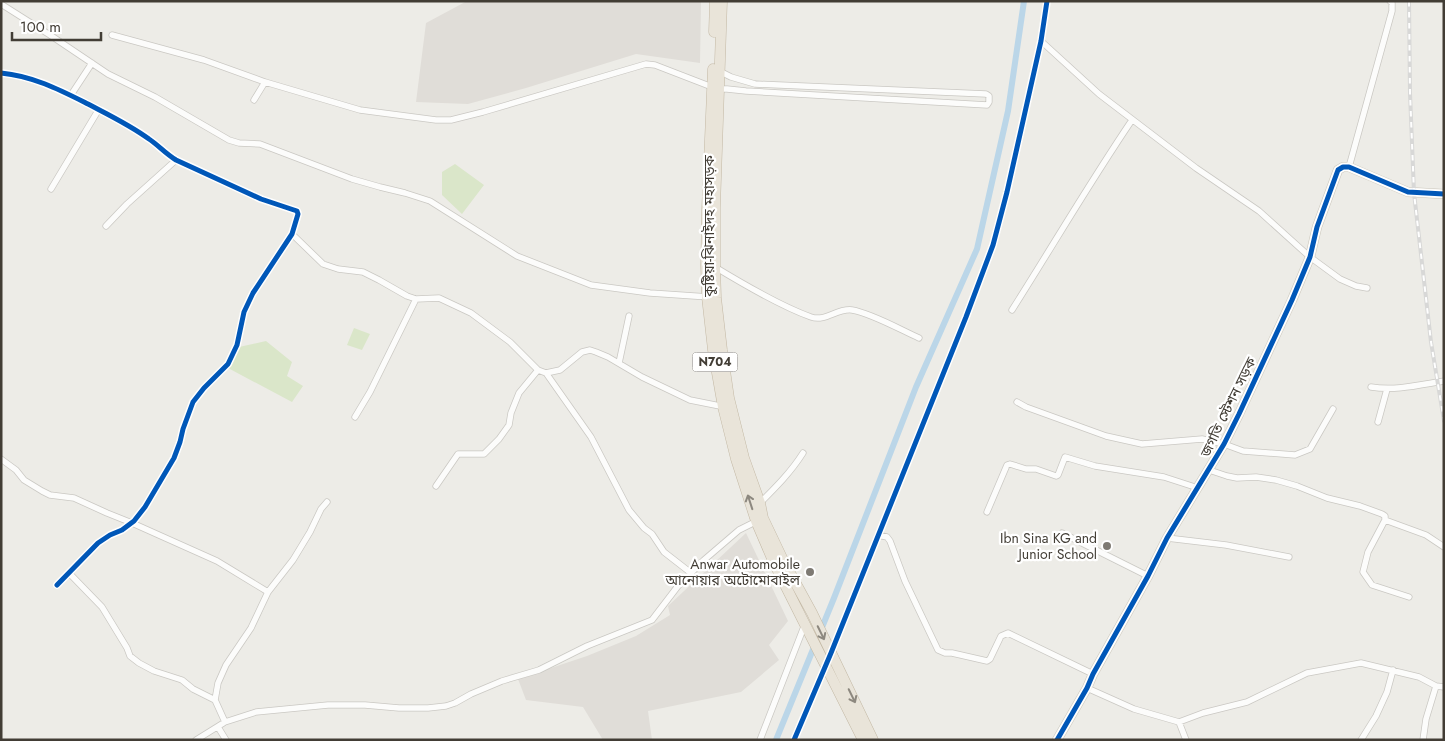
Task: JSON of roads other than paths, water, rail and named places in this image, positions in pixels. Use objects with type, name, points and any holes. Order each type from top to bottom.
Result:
[{"type":"highway","name":"N704","points":[[715,1],[716,80]]},
{"type":"highway","name":"N704","points":[[716,80],[722,1]]},
{"type":"highway","name":"কুষ্টিয়া-ঝিনাইদহ মহাসড়ক","points":[[712,297],[715,267],[716,80]]},
{"type":"highway","name":"কুষ্টিয়া-ঝিনাইদহ মহাসড়ক","points":[[716,80],[707,209],[716,337],[736,459],[774,562],[806,625],[872,740]]},
{"type":"highway","name":"কুষ্টিয়া-ঝিনাইদহ মহাসড়ক","points":[[727,408],[760,503],[759,519],[812,613],[826,659],[862,740]]},
{"type":"street","points":[[794,740],[963,326],[993,245],[1041,41],[1047,1]]},
{"type":"street","points":[[1390,1],[1392,3],[1392,11],[1349,167],[1408,192],[1444,194]]},
{"type":"street","points":[[1,4],[108,74],[155,96],[229,140],[240,143],[260,144],[352,179],[405,192],[430,201],[517,256],[591,285],[712,297]]},
{"type":"street","points":[[112,35],[204,60],[265,82],[360,110],[436,120],[451,120],[646,64],[716,80],[728,89],[746,92],[987,105],[990,102],[989,96],[986,94],[755,84],[731,77],[716,80]]},
{"type":"street","points":[[1041,41],[1099,94],[1196,168],[1259,211],[1310,257],[1340,279],[1356,286],[1367,288]]},
{"type":"street","points":[[71,95],[92,63]]},
{"type":"street","points":[[1,73],[26,77],[71,95],[128,125],[176,160],[261,199],[297,210],[298,214],[292,234],[247,305],[237,345],[228,364],[193,402],[174,458],[145,507],[132,523],[98,542],[57,585]]},
{"type":"street","points":[[254,100],[265,82]]},
{"type":"street","points":[[51,189],[98,109]]},
{"type":"street","points":[[1012,310],[1132,120]]},
{"type":"street","points":[[106,226],[127,204],[176,160]]},
{"type":"street","name":"জগতি স্টেশন সড়ক","points":[[1057,740],[1167,538],[1224,444],[1310,257],[1317,227],[1338,170],[1343,167],[1349,167]]},
{"type":"street","points":[[292,234],[323,264],[338,270],[363,272],[407,296],[416,299],[439,298],[471,313],[510,342],[538,370],[546,373],[560,370],[582,352],[590,350],[690,400],[727,408]]},
{"type":"street","points":[[715,267],[796,311],[812,317],[822,319],[837,312],[850,310],[864,313],[919,338]]},
{"type":"street","points":[[355,417],[370,392],[416,299]]},
{"type":"street","points":[[619,364],[629,316]]},
{"type":"street","points":[[436,486],[458,454],[484,454],[499,439],[509,425],[511,413],[519,393],[538,370]]},
{"type":"street","points":[[546,373],[591,437],[630,510],[644,528],[652,534],[664,552],[691,573]]},
{"type":"street","points":[[1370,387],[1406,388],[1444,381]]},
{"type":"street","points":[[1378,422],[1388,389]]},
{"type":"street","points":[[1017,402],[1106,436],[1142,444],[1202,439],[1243,451],[1295,455],[1310,449],[1333,410]]},
{"type":"street","points":[[760,503],[784,479],[803,453]]},
{"type":"street","points":[[987,512],[1007,465],[1036,469],[1056,476],[1065,457],[1095,466],[1164,477],[1198,488]]},
{"type":"street","points":[[1,459],[16,470],[24,480],[50,495],[74,498],[132,523],[217,561],[268,592]]},
{"type":"street","points":[[1209,470],[1232,477],[1276,480],[1327,498],[1360,506],[1382,514],[1385,516],[1385,520],[1368,552],[1363,572],[1372,585],[1409,597]]},
{"type":"street","points":[[226,722],[215,700],[218,682],[226,665],[251,628],[268,592],[293,560],[326,502]]},
{"type":"street","points":[[196,740],[226,722],[256,712],[328,705],[409,708],[446,706],[455,703],[502,681],[539,670],[586,646],[652,620],[678,586],[704,560],[739,530],[759,519]]},
{"type":"street","points":[[1385,520],[1426,535],[1444,548]]},
{"type":"street","points":[[1062,533],[1148,576]]},
{"type":"street","points":[[878,535],[887,537],[890,541],[905,581],[938,650],[986,661],[990,659],[1001,636],[1008,633],[1093,674]]},
{"type":"street","points":[[1167,538],[1226,545],[1289,557]]},
{"type":"street","points":[[69,573],[102,607],[130,656],[154,671],[182,680],[193,689],[215,700]]},
{"type":"street","points":[[760,740],[806,625]]},
{"type":"street","points":[[1086,688],[1134,709],[1179,722],[1203,713],[1247,702],[1307,673],[1361,663],[1419,677],[1444,688]]},
{"type":"street","points":[[1361,740],[1376,716],[1387,692],[1393,670]]},
{"type":"street","points":[[1423,740],[1426,719],[1436,686]]},
{"type":"street","points":[[1179,722],[1186,740]]},
{"type":"street","points":[[218,726],[226,740]]},
{"type":"waterway","points":[[776,740],[834,598],[916,387],[977,249],[1008,111],[1024,1]]},
{"type":"railway","points":[[1409,1],[1414,193],[1431,342],[1444,421]]},
{"type":"place","name":"Ibn Sina KG and Junior School","points":[[1107,546]]},
{"type":"place","name":"Anwar Automobile আনোয়ার অটোমোবাইল","points":[[810,572]]}]
